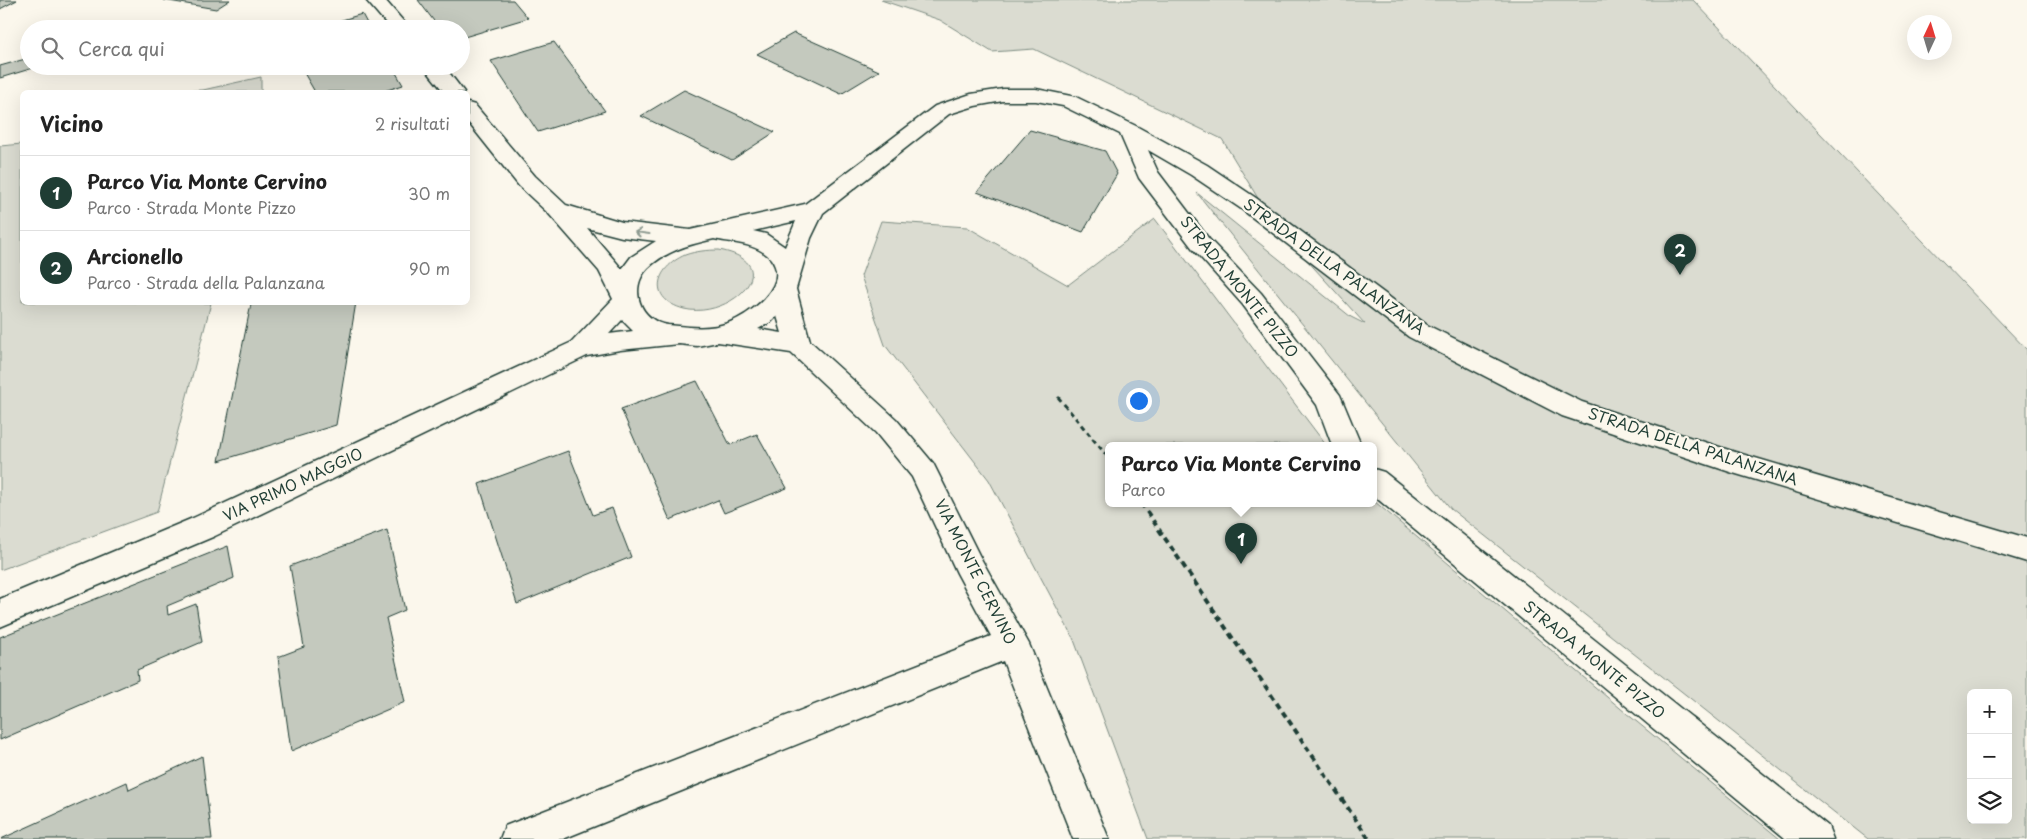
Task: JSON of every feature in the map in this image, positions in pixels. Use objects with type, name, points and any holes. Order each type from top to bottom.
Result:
[{"type":"street","points":[[375,0],[393,20]]},
{"type":"street","points":[[440,75],[452,90]]},
{"type":"street","name":"STRADA DELLA PALANZANA","points":[[714,232],[768,222],[814,208],[942,110],[971,100],[1003,95],[1044,97],[1069,102],[1129,130],[1199,170],[1248,203],[1418,331],[1572,409],[1733,462],[2027,550]]},
{"type":"street","points":[[470,111],[526,181],[557,208],[609,268],[625,298],[628,310],[637,322],[652,331],[672,337],[717,336],[761,338],[799,345]]},
{"type":"street","name":"STRADA MONTE PIZZO","points":[[1129,130],[1147,173],[1201,244],[1252,299],[1330,402],[1344,442]]},
{"type":"street","points":[[557,208],[586,222],[615,229],[691,236]]},
{"type":"street","name":"STRADA DELLA PALANZANA","points":[[787,283],[798,238],[814,208]]},
{"type":"street","points":[[625,298],[627,281],[636,267],[649,255],[668,243],[714,232],[737,233],[758,238],[774,248],[785,260],[787,283],[775,307],[759,320],[739,330],[717,336]]},
{"type":"street","name":"VIA MONTE CERVINO","points":[[787,283],[790,319],[799,345],[886,426],[923,471],[968,564],[1013,644],[1091,839]]},
{"type":"street","name":"VIA PRIMO MAGGIO","points":[[581,348],[625,298]]},
{"type":"street","name":"VIA PRIMO MAGGIO","points":[[0,613],[204,527],[581,348],[620,341],[672,337]]},
{"type":"street","name":"STRADA MONTE PIZZO","points":[[1377,482],[1815,839]]},
{"type":"street","points":[[518,839],[985,652],[1013,644]]},
{"type":"path","points":[[1058,397],[1105,453]]},
{"type":"path","points":[[1144,507],[1369,839]]},
{"type":"shaded area","points":[[881,0],[1693,0],[2027,350],[2027,839],[1868,839],[1451,509],[1197,193],[1351,317],[1365,324],[1273,223],[1222,139],[1034,49],[992,52],[940,20]]},
{"type":"shaded area","points":[[261,77],[261,90],[203,90]]},
{"type":"shaded area","points":[[20,144],[20,305],[210,305],[157,512],[0,570],[0,146]]},
{"type":"shaded area","points":[[1155,219],[1324,442],[1105,442],[1105,507],[1377,507],[1377,504],[1626,713],[1780,839],[1148,839],[1074,640],[989,480],[885,345],[861,276],[881,221],[967,227],[1068,285]]},
{"type":"shaded area","points":[[719,250],[740,257],[750,266],[751,277],[745,288],[734,299],[719,306],[702,310],[684,309],[664,298],[660,291],[659,283],[667,268],[675,261],[693,253]]},
{"type":"building","points":[[0,0],[17,0],[0,9]]},
{"type":"building","points":[[163,0],[230,0],[216,9]]},
{"type":"building","points":[[418,0],[513,0],[528,18],[470,35],[470,20],[433,20]]},
{"type":"building","points":[[362,14],[365,20],[342,20]]},
{"type":"building","points":[[794,33],[879,71],[841,94],[757,54]]},
{"type":"building","points":[[554,42],[605,111],[538,132],[491,61]]},
{"type":"building","points":[[20,60],[20,72],[0,78],[0,66]]},
{"type":"building","points":[[305,75],[397,75],[403,85],[387,90],[314,90]]},
{"type":"building","points":[[684,90],[775,132],[732,160],[641,116]]},
{"type":"building","points":[[1030,130],[1105,151],[1117,174],[1083,232],[977,192]]},
{"type":"building","points":[[251,305],[356,305],[336,425],[219,461]]},
{"type":"building","points":[[697,381],[730,445],[757,434],[787,488],[724,513],[718,500],[670,520],[621,409]]},
{"type":"building","points":[[568,451],[593,515],[612,508],[631,557],[517,604],[479,484]]},
{"type":"building","points":[[387,530],[405,610],[386,618],[405,702],[291,751],[278,657],[304,647],[290,566]]},
{"type":"building","points":[[228,546],[234,578],[167,606],[168,615],[196,604],[202,642],[137,670],[138,680],[0,740],[0,637]]},
{"type":"building","points":[[202,756],[212,839],[1,839],[127,782],[129,790]]},
{"type":"place","name":"Arcionello","points":[[1680,275]]},
{"type":"place","name":"Parco Via Monte Cervino","points":[[1241,564]]}]
